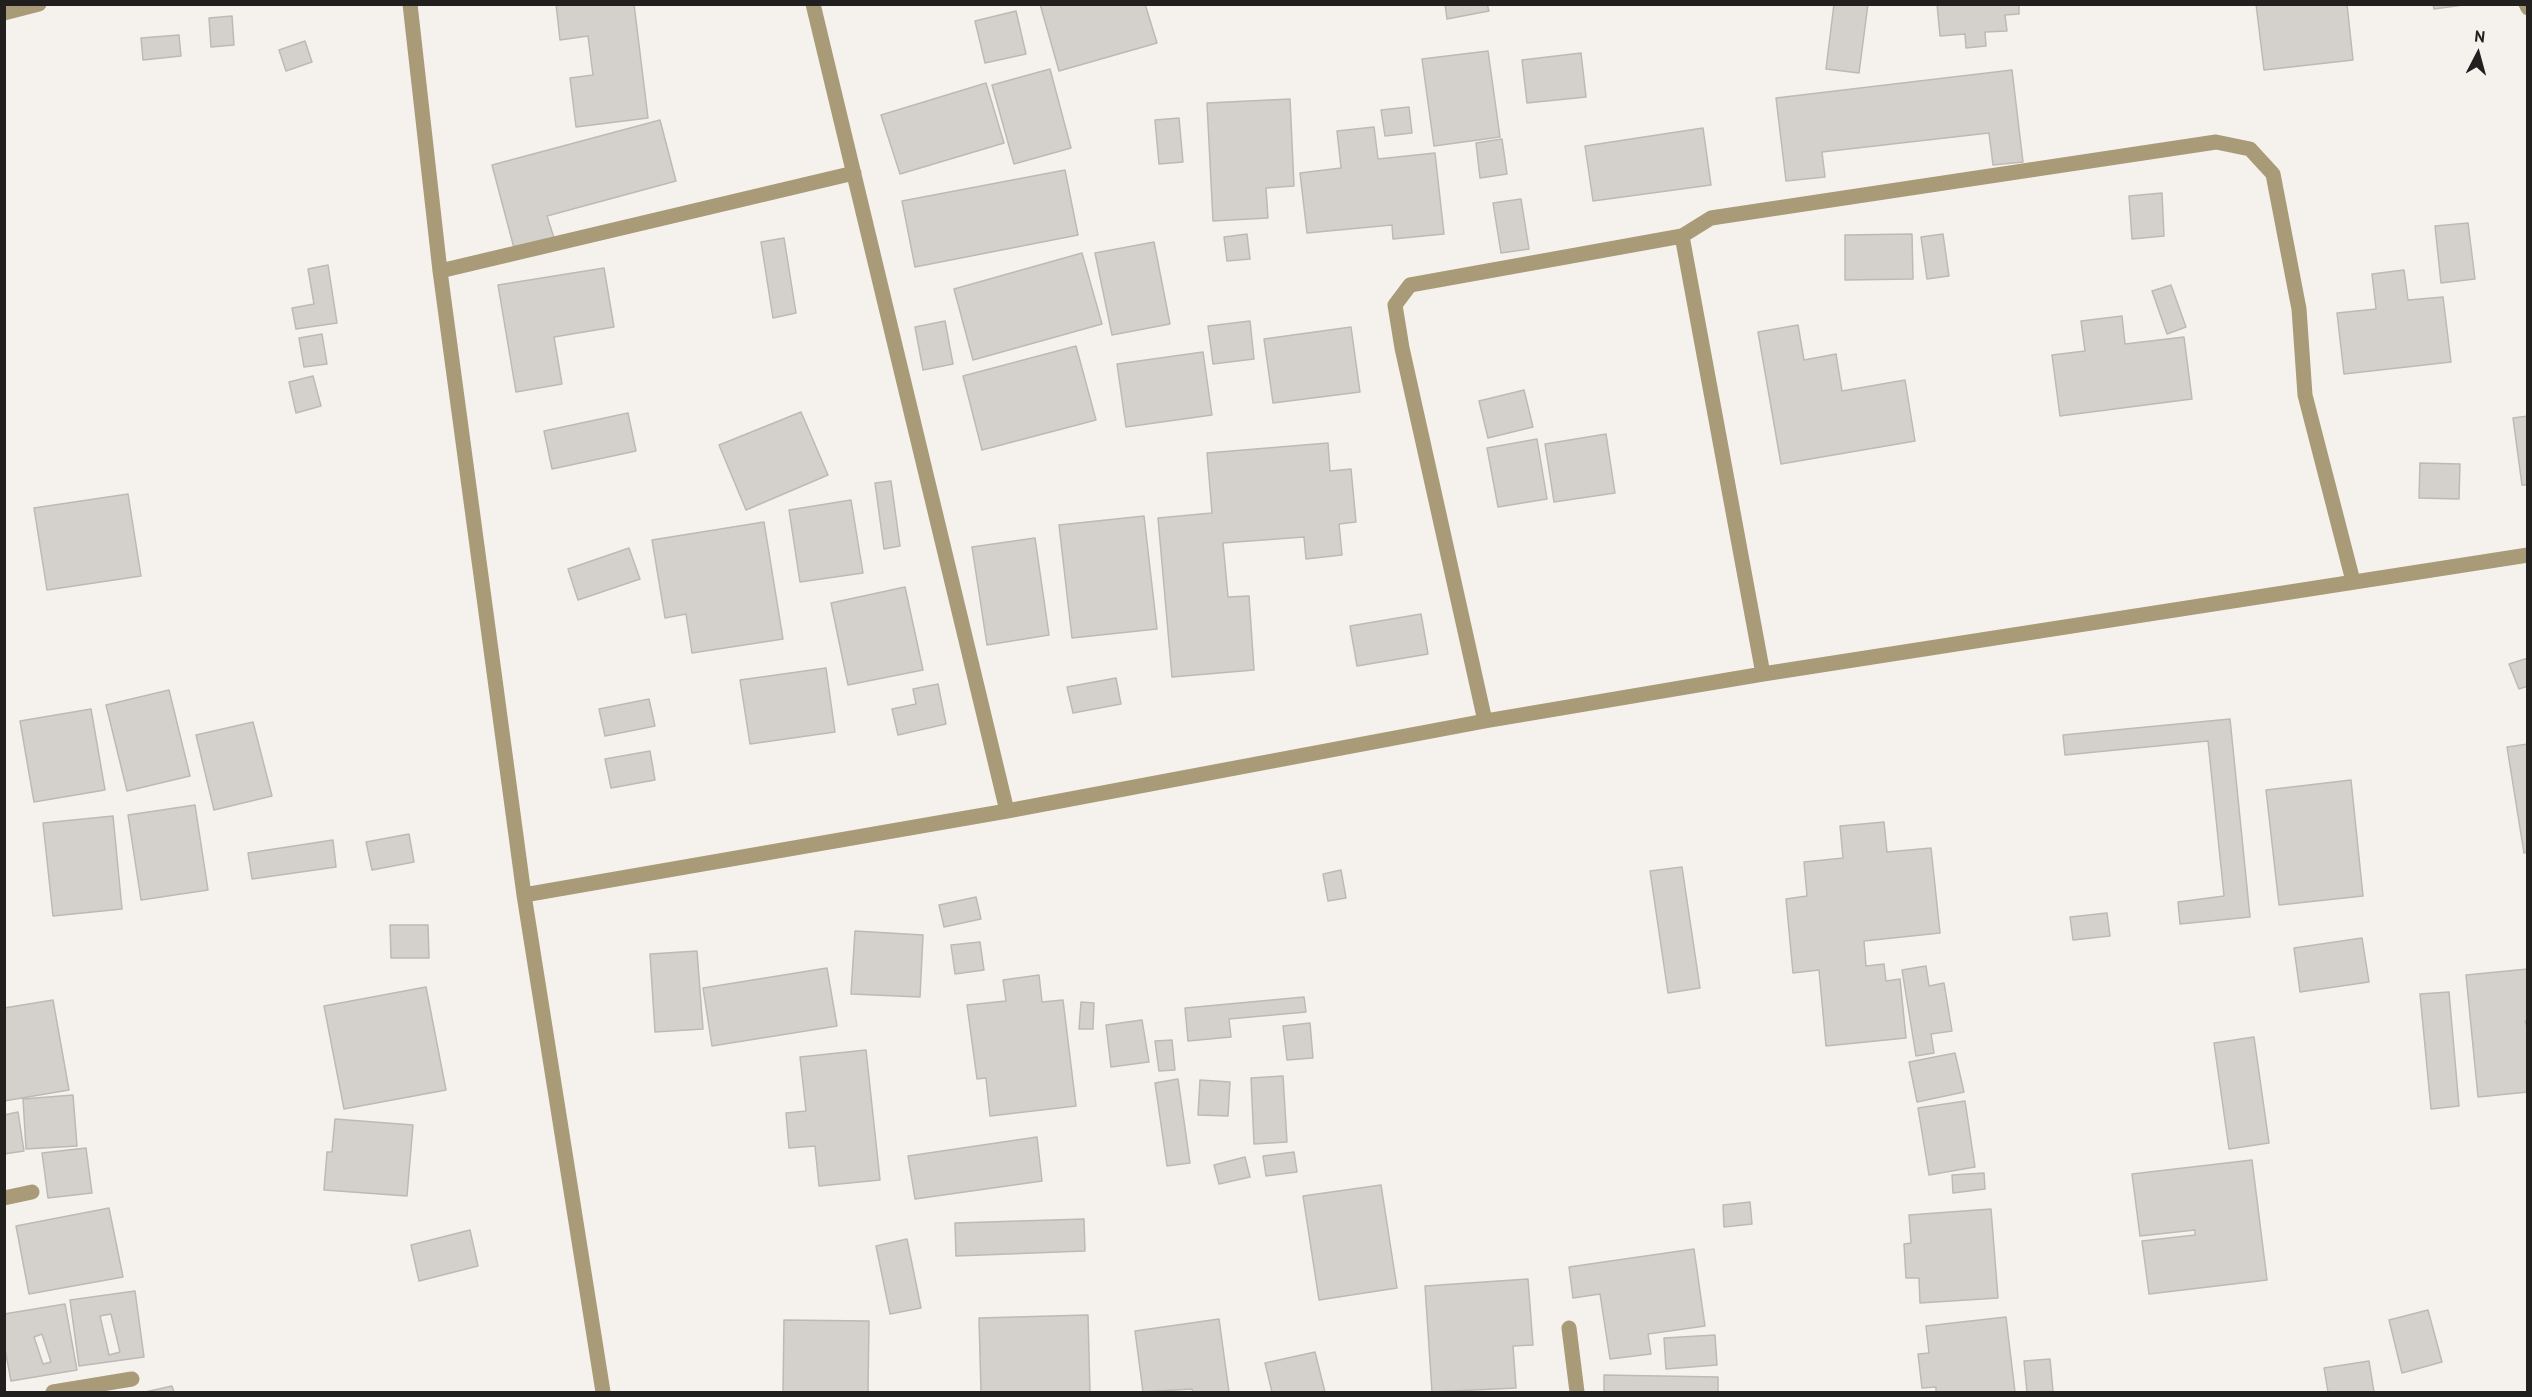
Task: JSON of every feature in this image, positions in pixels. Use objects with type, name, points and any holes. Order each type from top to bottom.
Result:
[{"type":"street","points":[[4,13],[39,4]]},
{"type":"street","points":[[410,4],[440,271],[524,895],[603,1392]]},
{"type":"street","points":[[813,4],[1007,812]]},
{"type":"street","points":[[1485,721],[1402,348],[1395,305],[1410,285],[1682,236],[1711,218],[2216,142],[2250,149],[2273,174],[2299,309],[2305,395],[2353,581]]},
{"type":"street","points":[[440,271],[854,173]]},
{"type":"street","points":[[1682,236],[1763,674]]},
{"type":"street","points":[[524,895],[1007,812],[1485,721],[1763,674],[2528,555]]},
{"type":"street","points":[[4,1198],[32,1192]]},
{"type":"street","points":[[1569,1328],[1577,1392]]},
{"type":"street","points":[[53,1392],[132,1379]]},
{"type":"building","points":[[556,4],[634,4],[648,118],[576,127],[570,78],[593,75],[588,36],[560,40]]},
{"type":"building","points":[[1040,4],[1145,4],[1157,43],[1059,71]]},
{"type":"building","points":[[1445,4],[1487,4],[1489,11],[1447,19]]},
{"type":"building","points":[[1834,4],[1868,4],[1859,73],[1826,69]]},
{"type":"building","points":[[1937,4],[2019,4],[2019,14],[2005,15],[2007,31],[1985,32],[1986,46],[1966,48],[1965,34],[1940,36]]},
{"type":"building","points":[[2256,4],[2347,4],[2353,60],[2264,70]]},
{"type":"building","points":[[2433,4],[2463,4],[2463,5],[2434,9]]},
{"type":"building","points":[[1016,11],[1026,54],[985,63],[975,21]]},
{"type":"building","points":[[232,16],[234,45],[211,47],[209,18]]},
{"type":"building","points":[[179,35],[181,56],[143,60],[141,38]]},
{"type":"building","points":[[305,41],[312,62],[286,71],[279,50]]},
{"type":"building","points":[[1488,51],[1500,137],[1434,146],[1422,59]]},
{"type":"building","points":[[1581,53],[1586,97],[1527,103],[1522,60]]},
{"type":"building","points":[[1050,69],[1071,148],[1014,164],[992,85]]},
{"type":"building","points":[[2012,70],[2023,162],[1993,165],[1989,133],[1822,152],[1825,177],[1786,181],[1776,98]]},
{"type":"building","points":[[986,83],[1004,143],[900,174],[881,115]]},
{"type":"building","points":[[1290,99],[1294,186],[1266,188],[1268,218],[1213,221],[1207,103]]},
{"type":"building","points":[[1409,107],[1412,133],[1385,136],[1381,110]]},
{"type":"building","points":[[1179,118],[1183,162],[1159,164],[1155,120]]},
{"type":"building","points":[[660,120],[676,181],[547,216],[554,238],[514,248],[492,165]]},
{"type":"building","points":[[1374,127],[1378,159],[1435,153],[1444,234],[1393,239],[1392,225],[1307,233],[1300,173],[1341,168],[1337,131]]},
{"type":"building","points":[[1703,128],[1711,185],[1593,201],[1585,146]]},
{"type":"building","points":[[1502,139],[1507,174],[1480,178],[1476,143]]},
{"type":"building","points":[[1065,170],[1078,235],[915,267],[902,201]]},
{"type":"building","points":[[2162,193],[2164,236],[2132,239],[2129,196]]},
{"type":"building","points":[[1521,199],[1529,249],[1501,253],[1493,203]]},
{"type":"building","points":[[2468,223],[2475,279],[2441,283],[2435,226]]},
{"type":"building","points":[[1247,234],[1250,259],[1227,261],[1224,237]]},
{"type":"building","points":[[1912,234],[1913,279],[1845,280],[1845,235]]},
{"type":"building","points":[[1943,234],[1949,276],[1927,279],[1921,237]]},
{"type":"building","points":[[784,238],[796,313],[773,318],[761,242]]},
{"type":"building","points":[[1154,242],[1170,324],[1112,335],[1095,253]]},
{"type":"building","points":[[1082,253],[1102,324],[973,360],[954,289]]},
{"type":"building","points":[[328,265],[337,323],[296,329],[292,308],[314,304],[308,269]]},
{"type":"building","points":[[604,268],[614,327],[554,337],[562,384],[516,392],[498,285]]},
{"type":"building","points":[[2404,270],[2408,300],[2443,297],[2451,362],[2344,374],[2337,313],[2376,309],[2372,274]]},
{"type":"building","points":[[2171,285],[2186,327],[2167,334],[2152,291]]},
{"type":"building","points":[[2122,316],[2125,344],[2184,337],[2192,399],[2060,416],[2052,355],[2085,351],[2081,321]]},
{"type":"building","points":[[945,321],[953,364],[923,370],[915,327]]},
{"type":"building","points":[[1250,321],[1254,359],[1213,364],[1208,326]]},
{"type":"building","points":[[1798,325],[1804,360],[1836,354],[1842,391],[1905,380],[1915,441],[1781,464],[1758,332]]},
{"type":"building","points":[[1351,327],[1360,392],[1273,403],[1264,339]]},
{"type":"building","points":[[322,334],[327,364],[304,367],[299,338]]},
{"type":"building","points":[[1076,346],[1096,420],[982,450],[963,376]]},
{"type":"building","points":[[1203,352],[1212,415],[1126,427],[1117,364]]},
{"type":"building","points":[[313,376],[321,406],[296,413],[289,382]]},
{"type":"building","points":[[1524,390],[1533,427],[1488,438],[1479,401]]},
{"type":"building","points":[[801,412],[828,475],[746,510],[719,445]]},
{"type":"building","points":[[628,413],[636,451],[552,469],[544,431]]},
{"type":"building","points":[[2528,416],[2528,485],[2522,485],[2513,418]]},
{"type":"building","points":[[1606,434],[1615,493],[1554,502],[1545,444]]},
{"type":"building","points":[[1537,439],[1547,499],[1498,507],[1487,448]]},
{"type":"building","points":[[1328,443],[1330,471],[1351,469],[1356,522],[1339,524],[1342,555],[1306,559],[1304,537],[1223,543],[1228,597],[1249,596],[1254,670],[1172,677],[1158,518],[1212,513],[1207,453]]},
{"type":"building","points":[[2420,463],[2460,464],[2459,499],[2419,498]]},
{"type":"building","points":[[891,481],[900,546],[884,549],[875,483]]},
{"type":"building","points":[[128,494],[141,576],[47,590],[34,508]]},
{"type":"building","points":[[851,500],[863,573],[800,582],[789,510]]},
{"type":"building","points":[[1144,516],[1157,629],[1072,638],[1059,525]]},
{"type":"building","points":[[764,522],[783,639],[692,653],[686,614],[665,618],[652,540]]},
{"type":"building","points":[[1035,538],[1049,635],[987,645],[972,547]]},
{"type":"building","points":[[629,548],[640,579],[578,600],[568,569]]},
{"type":"building","points":[[905,587],[923,670],[848,685],[831,603]]},
{"type":"building","points":[[1421,614],[1428,654],[1357,666],[1350,626]]},
{"type":"building","points":[[2528,658],[2528,686],[2519,689],[2509,664]]},
{"type":"building","points":[[826,668],[835,732],[750,744],[740,680]]},
{"type":"building","points":[[1116,678],[1121,704],[1073,713],[1067,687]]},
{"type":"building","points":[[938,684],[946,724],[898,735],[892,709],[916,704],[913,689]]},
{"type":"building","points":[[169,690],[190,776],[127,791],[106,705]]},
{"type":"building","points":[[649,699],[655,726],[605,736],[599,709]]},
{"type":"building","points":[[91,709],[105,790],[34,802],[20,721]]},
{"type":"building","points":[[2230,719],[2250,917],[2180,924],[2178,902],[2224,896],[2208,741],[2065,755],[2063,735]]},
{"type":"building","points":[[253,722],[272,796],[214,810],[196,735]]},
{"type":"building","points":[[2528,744],[2528,852],[2524,853],[2507,747]]},
{"type":"building","points":[[650,751],[655,780],[611,788],[605,759]]},
{"type":"building","points":[[2351,780],[2363,896],[2279,905],[2266,790]]},
{"type":"building","points":[[195,805],[208,890],[141,900],[128,815]]},
{"type":"building","points":[[113,816],[122,909],[53,916],[43,823]]},
{"type":"building","points":[[1884,822],[1887,852],[1931,848],[1940,933],[1864,941],[1866,966],[1884,964],[1886,981],[1900,979],[1906,1038],[1826,1046],[1819,970],[1793,973],[1786,899],[1807,896],[1804,862],[1843,858],[1840,826]]},
{"type":"building","points":[[409,834],[414,862],[372,870],[366,842]]},
{"type":"building","points":[[333,840],[336,867],[252,879],[248,853]]},
{"type":"building","points":[[1682,867],[1700,988],[1668,993],[1650,871]]},
{"type":"building","points":[[1341,870],[1346,898],[1328,901],[1323,874]]},
{"type":"building","points":[[976,897],[981,919],[944,927],[939,905]]},
{"type":"building","points":[[2107,913],[2110,936],[2073,940],[2070,917]]},
{"type":"building","points":[[390,925],[428,925],[429,958],[391,958]]},
{"type":"building","points":[[855,931],[923,935],[920,997],[851,994]]},
{"type":"building","points":[[2362,938],[2369,982],[2300,992],[2294,948]]},
{"type":"building","points":[[980,942],[984,970],[955,974],[951,945]]},
{"type":"building","points":[[697,951],[703,1029],[655,1032],[650,954]]},
{"type":"building","points":[[1926,966],[1929,986],[1944,983],[1952,1031],[1931,1034],[1934,1053],[1916,1056],[1902,970]]},
{"type":"building","points":[[827,968],[837,1026],[712,1046],[703,988]]},
{"type":"building","points":[[2528,969],[2528,1020],[2525,1021],[2528,1030],[2528,1092],[2478,1097],[2466,975]]},
{"type":"building","points":[[1039,975],[1042,1002],[1063,1000],[1076,1106],[990,1116],[986,1078],[977,1079],[967,1005],[1006,1001],[1003,980]]},
{"type":"building","points":[[426,987],[446,1090],[344,1109],[324,1006]]},
{"type":"building","points":[[2449,992],[2459,1106],[2431,1109],[2420,994]]},
{"type":"building","points":[[1304,997],[1306,1012],[1229,1019],[1231,1037],[1188,1041],[1185,1008]]},
{"type":"building","points":[[53,1000],[69,1090],[4,1101],[4,1008]]},
{"type":"building","points":[[1081,1002],[1094,1003],[1093,1029],[1079,1029]]},
{"type":"building","points":[[1142,1020],[1149,1062],[1111,1067],[1106,1025]]},
{"type":"building","points":[[1310,1023],[1313,1058],[1287,1060],[1283,1026]]},
{"type":"building","points":[[2254,1037],[2269,1143],[2229,1149],[2214,1043]]},
{"type":"building","points":[[1172,1040],[1175,1070],[1159,1071],[1155,1041]]},
{"type":"building","points":[[866,1050],[880,1180],[819,1186],[815,1146],[789,1148],[786,1113],[806,1111],[800,1057]]},
{"type":"building","points":[[1955,1053],[1964,1092],[1917,1102],[1909,1062]]},
{"type":"building","points":[[1283,1076],[1287,1142],[1254,1144],[1251,1078]]},
{"type":"building","points":[[1178,1079],[1190,1163],[1167,1166],[1155,1083]]},
{"type":"building","points":[[1200,1080],[1230,1082],[1228,1116],[1198,1115]]},
{"type":"building","points":[[73,1095],[77,1146],[26,1149],[23,1099]]},
{"type":"building","points":[[1965,1101],[1975,1167],[1929,1175],[1918,1108]]},
{"type":"building","points":[[18,1112],[24,1151],[4,1154],[4,1115]]},
{"type":"building","points":[[335,1119],[413,1125],[407,1196],[324,1190],[327,1152],[332,1152]]},
{"type":"building","points":[[1037,1137],[1042,1181],[915,1199],[908,1156]]},
{"type":"building","points":[[86,1148],[92,1193],[48,1198],[42,1153]]},
{"type":"building","points":[[1294,1152],[1297,1172],[1266,1176],[1263,1156]]},
{"type":"building","points":[[1245,1157],[1250,1177],[1219,1184],[1214,1165]]},
{"type":"building","points":[[2252,1160],[2267,1280],[2149,1294],[2142,1241],[2195,1235],[2195,1230],[2140,1236],[2132,1174]]},
{"type":"building","points":[[1984,1173],[1985,1189],[1953,1193],[1952,1175]]},
{"type":"building","points":[[1381,1185],[1397,1288],[1319,1300],[1303,1196]]},
{"type":"building","points":[[1750,1202],[1752,1224],[1724,1227],[1723,1205]]},
{"type":"building","points":[[109,1208],[123,1277],[29,1294],[16,1226]]},
{"type":"building","points":[[1991,1209],[1998,1298],[1920,1303],[1919,1278],[1906,1278],[1904,1244],[1911,1243],[1909,1215]]},
{"type":"building","points":[[1084,1219],[1085,1251],[956,1256],[955,1223]]},
{"type":"building","points":[[470,1230],[478,1266],[419,1281],[411,1245]]},
{"type":"building","points":[[907,1239],[921,1308],[890,1314],[876,1246]]},
{"type":"building","points":[[1694,1249],[1705,1326],[1648,1334],[1651,1354],[1610,1359],[1600,1294],[1573,1298],[1569,1267]]},
{"type":"building","points":[[1528,1279],[1533,1345],[1513,1346],[1516,1388],[1432,1392],[1425,1286]]},
{"type":"building","points":[[135,1291],[144,1357],[79,1366],[70,1300]],"holes":[[[111,1314],[120,1352],[109,1355],[100,1316]]]},
{"type":"building","points":[[65,1304],[77,1370],[11,1381],[4,1344],[4,1314]],"holes":[[[42,1334],[51,1362],[43,1364],[34,1337]]]},
{"type":"building","points":[[2428,1310],[2442,1362],[2402,1373],[2389,1320]]},
{"type":"building","points":[[1088,1315],[1090,1392],[981,1392],[979,1318]]},
{"type":"building","points":[[2006,1317],[2015,1392],[1936,1392],[1936,1387],[1922,1388],[1918,1354],[1929,1353],[1926,1326]]},
{"type":"building","points":[[1219,1319],[1229,1392],[1193,1392],[1192,1389],[1143,1392],[1135,1331]]},
{"type":"building","points":[[784,1320],[869,1321],[868,1392],[783,1392]]},
{"type":"building","points":[[1715,1335],[1717,1365],[1666,1369],[1664,1338]]},
{"type":"building","points":[[1315,1352],[1325,1392],[1272,1392],[1265,1363]]},
{"type":"building","points":[[2050,1359],[2053,1391],[2027,1392],[2024,1361]]},
{"type":"building","points":[[2369,1361],[2374,1392],[2328,1392],[2324,1368]]},
{"type":"building","points":[[1604,1375],[1718,1377],[1718,1392],[1604,1392]]},
{"type":"building","points":[[172,1386],[174,1392],[145,1392]]}]
